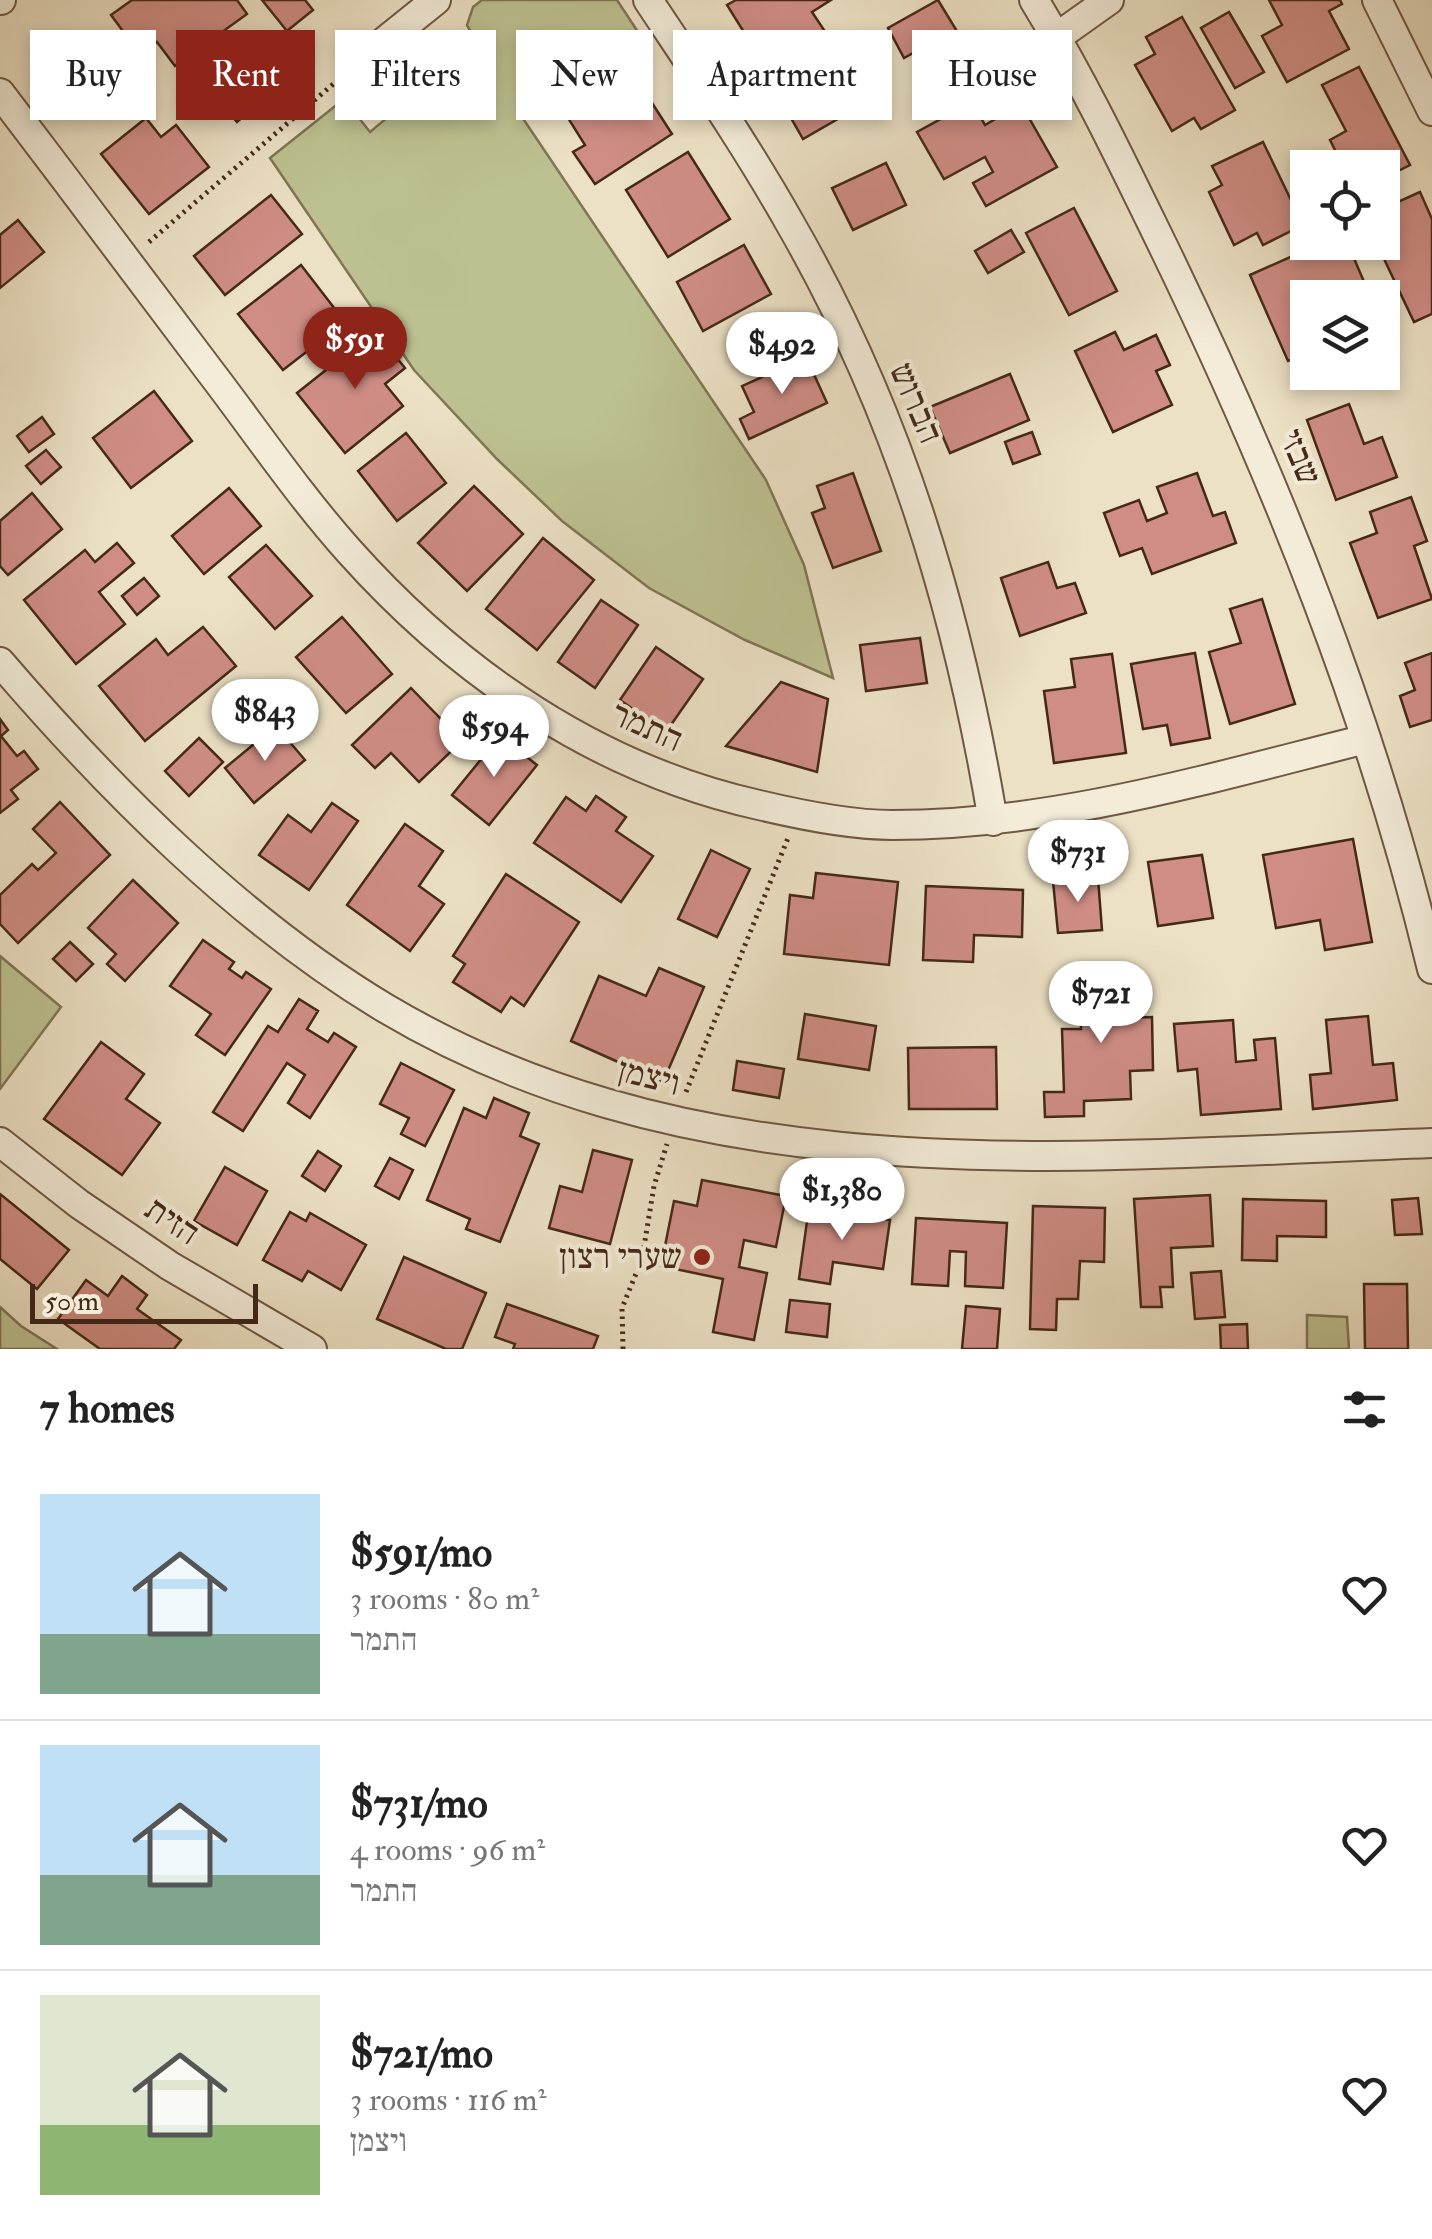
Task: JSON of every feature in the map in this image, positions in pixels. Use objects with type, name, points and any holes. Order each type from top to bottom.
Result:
[{"type":"street","points":[[399,30],[436,0]]},
{"type":"street","name":"הברוש","points":[[648,0],[794,228],[892,438],[928,536],[954,624],[993,820]]},
{"type":"street","name":"שבזי","points":[[1034,0],[1052,30]]},
{"type":"street","points":[[1066,30],[1109,0]]},
{"type":"street","points":[[1376,0],[1432,111]]},
{"type":"street","name":"שבזי","points":[[1072,69],[1174,270],[1264,464],[1366,739],[1432,969]]},
{"type":"street","name":"התמר","points":[[0,92],[348,550],[435,636],[502,690],[578,738],[659,776],[732,800],[887,826],[993,820],[1119,800],[1366,739]]},
{"type":"street","name":"ויצמן","points":[[0,662],[136,808],[219,884],[318,964],[386,1009],[517,1074],[584,1098],[733,1135],[835,1147],[971,1155],[1115,1155],[1432,1143]]},
{"type":"street","name":"הזית","points":[[0,1142],[170,1266],[312,1349]]},
{"type":"path","points":[[126,260],[335,83]]},
{"type":"path","points":[[623,1349],[622,1308],[642,1259],[654,1186],[673,1122],[798,814]]},
{"type":"green space","points":[[482,0],[617,0],[637,30],[516,30],[516,120],[524,120],[766,480],[804,565],[833,678],[745,640],[649,588],[562,521],[497,459],[414,370],[270,158],[335,106],[335,120],[361,120],[370,132],[384,120],[496,120],[496,30],[470,30],[467,25],[473,7]]},
{"type":"green space","points":[[0,956],[61,1007],[0,1089]]},
{"type":"green space","points":[[0,1307],[21,1326],[57,1349],[0,1349]]},
{"type":"green space","points":[[1307,1315],[1347,1317],[1349,1349],[1307,1349]]},
{"type":"building","points":[[132,0],[237,0],[247,14],[225,30],[176,30],[175,66],[156,43],[156,30],[122,30],[111,15]]},
{"type":"building","points":[[262,0],[305,0],[313,10],[286,30]]},
{"type":"building","points":[[736,0],[831,0],[812,12],[824,30],[743,30],[727,5]]},
{"type":"building","points":[[938,0],[956,30],[912,30],[912,54],[904,58],[888,28]]},
{"type":"building","points":[[1269,0],[1340,0],[1342,4],[1329,11],[1349,49],[1287,82],[1262,36],[1282,25]]},
{"type":"building","points":[[1229,12],[1264,72],[1235,88],[1201,28]]},
{"type":"building","points":[[1182,17],[1235,110],[1201,129],[1194,118],[1172,131],[1135,65],[1155,54],[1146,37]]},
{"type":"building","points":[[1359,67],[1410,165],[1400,170],[1400,150],[1335,150],[1330,140],[1346,131],[1322,85]]},
{"type":"building","points":[[653,104],[672,134],[595,184],[573,152],[585,145],[569,120],[653,120]]},
{"type":"building","points":[[148,120],[161,137],[176,125],[209,167],[149,214],[101,154]]},
{"type":"building","points":[[792,120],[836,120],[803,139]]},
{"type":"building","points":[[939,120],[982,120],[985,125],[994,120],[1030,120],[1057,167],[986,206],[973,183],[993,172],[985,157],[944,179],[917,132]]},
{"type":"building","points":[[1263,142],[1290,198],[1290,232],[1263,245],[1257,233],[1234,245],[1209,192],[1222,185],[1212,166]]},
{"type":"building","points":[[688,152],[730,219],[668,257],[626,190]]},
{"type":"building","points":[[886,163],[906,205],[853,230],[832,188]]},
{"type":"building","points":[[1420,192],[1432,219],[1432,314],[1414,322],[1400,293],[1400,280],[1394,280],[1385,260],[1400,260],[1400,201]]},
{"type":"building","points":[[271,195],[302,234],[225,295],[194,256]]},
{"type":"building","points":[[1074,208],[1117,291],[1069,315],[1026,233]]},
{"type":"building","points":[[18,220],[44,252],[0,288],[0,235]]},
{"type":"building","points":[[1011,230],[1024,252],[988,273],[975,251]]},
{"type":"building","points":[[744,245],[771,294],[703,331],[677,282]]},
{"type":"building","points":[[1290,257],[1355,260],[1363,280],[1290,280],[1288,361],[1250,275]]},
{"type":"building","points":[[301,265],[345,322],[283,370],[238,314]]},
{"type":"building","points":[[375,331],[405,368],[385,384],[403,406],[345,453],[297,393]]},
{"type":"building","points":[[1115,332],[1124,350],[1156,335],[1170,365],[1156,371],[1172,405],[1113,432],[1075,351]]},
{"type":"building","points":[[806,357],[827,403],[749,439],[740,419],[754,412],[742,386]]},
{"type":"building","points":[[1010,374],[1029,420],[950,453],[930,407]]},
{"type":"building","points":[[154,391],[192,441],[131,488],[93,438]]},
{"type":"building","points":[[1349,404],[1364,444],[1382,437],[1397,477],[1336,500],[1307,420]]},
{"type":"building","points":[[42,417],[54,434],[29,452],[17,436]]},
{"type":"building","points":[[1032,432],[1040,454],[1013,464],[1005,442]]},
{"type":"building","points":[[406,433],[446,483],[397,521],[358,471]]},
{"type":"building","points":[[46,450],[61,467],[41,484],[26,466]]},
{"type":"building","points":[[853,473],[881,551],[833,568],[812,513],[825,508],[817,486]]},
{"type":"building","points":[[1197,473],[1213,516],[1225,512],[1236,543],[1152,574],[1142,548],[1120,556],[1104,513],[1139,500],[1147,521],[1167,513],[1157,487]]},
{"type":"building","points":[[474,486],[523,534],[467,591],[418,543]]},
{"type":"building","points":[[229,488],[261,526],[204,574],[172,536]]},
{"type":"building","points":[[32,493],[62,529],[8,575],[0,566],[0,521]]},
{"type":"building","points":[[1411,497],[1427,541],[1414,546],[1432,599],[1378,618],[1350,543],[1377,533],[1370,512]]},
{"type":"building","points":[[543,538],[594,580],[537,650],[486,609]]},
{"type":"building","points":[[117,543],[134,563],[99,592],[125,624],[76,664],[24,600],[85,550],[95,562]]},
{"type":"building","points":[[266,545],[312,596],[275,629],[229,577]]},
{"type":"building","points":[[1048,562],[1057,588],[1075,583],[1086,613],[1020,636],[1001,578]]},
{"type":"building","points":[[144,578],[159,596],[137,615],[122,596]]},
{"type":"building","points":[[1262,599],[1295,704],[1230,724],[1209,652],[1241,643],[1230,609]]},
{"type":"building","points":[[601,600],[638,625],[595,688],[558,662]]},
{"type":"building","points":[[342,617],[392,674],[346,713],[296,657]]},
{"type":"building","points":[[203,627],[236,666],[145,741],[99,686],[156,639],[168,655]]},
{"type":"building","points":[[920,638],[927,683],[866,691],[860,645]]},
{"type":"building","points":[[656,647],[703,679],[666,732],[620,700]]},
{"type":"building","points":[[1195,653],[1210,738],[1171,745],[1167,725],[1143,729],[1131,664]]},
{"type":"building","points":[[1432,653],[1432,720],[1410,727],[1400,696],[1415,690],[1405,663]]},
{"type":"building","points":[[1112,654],[1126,753],[1054,763],[1044,691],[1075,687],[1071,659]]},
{"type":"building","points":[[781,682],[828,699],[817,772],[726,746]]},
{"type":"building","points":[[411,688],[462,741],[419,782],[391,753],[375,768],[352,745]]},
{"type":"building","points":[[0,719],[8,730],[1,736],[17,756],[24,751],[38,769],[11,790],[18,799],[0,813]]},
{"type":"building","points":[[276,726],[305,760],[254,803],[225,768]]},
{"type":"building","points":[[500,736],[537,765],[489,825],[452,795]]},
{"type":"building","points":[[199,738],[223,762],[189,796],[165,771]]},
{"type":"building","points":[[596,796],[626,817],[616,831],[653,856],[621,902],[534,843],[566,797],[586,811]]},
{"type":"building","points":[[60,802],[110,855],[18,943],[0,924],[0,895],[32,864],[38,870],[56,853],[33,829]]},
{"type":"building","points":[[332,803],[358,821],[309,890],[259,855],[288,815],[311,832]]},
{"type":"building","points":[[405,824],[443,851],[419,886],[444,904],[410,951],[347,905]]},
{"type":"building","points":[[1353,839],[1372,942],[1325,950],[1320,920],[1276,928],[1263,855]]},
{"type":"building","points":[[711,850],[750,869],[717,937],[678,919]]},
{"type":"building","points":[[1202,855],[1213,918],[1158,926],[1148,862]]},
{"type":"building","points":[[816,873],[898,882],[889,965],[784,954],[790,895],[813,898]]},
{"type":"building","points":[[506,874],[579,922],[524,1006],[511,997],[501,1012],[453,982],[465,964],[453,956]]},
{"type":"building","points":[[1098,878],[1102,930],[1058,933],[1053,881]]},
{"type":"building","points":[[133,880],[178,923],[125,981],[107,964],[116,954],[88,928]]},
{"type":"building","points":[[926,886],[1023,890],[1022,937],[974,935],[973,962],[923,960]]},
{"type":"building","points":[[203,940],[234,962],[229,969],[242,978],[246,972],[271,989],[225,1055],[196,1035],[211,1014],[170,986]]},
{"type":"building","points":[[70,942],[93,964],[76,981],[53,959]]},
{"type":"building","points":[[1123,965],[1125,1018],[1152,1017],[1153,1070],[1130,1071],[1131,1099],[1084,1101],[1084,1116],[1045,1117],[1044,1092],[1064,1092],[1062,1029],[1081,1029],[1079,966]]},
{"type":"building","points":[[659,968],[704,987],[663,1082],[571,1041],[599,976],[646,996]]},
{"type":"building","points":[[299,999],[318,1011],[307,1029],[328,1042],[334,1033],[356,1047],[310,1118],[288,1103],[305,1075],[287,1063],[243,1131],[213,1112],[268,1026],[278,1032]]},
{"type":"building","points":[[805,1014],[876,1026],[869,1070],[798,1059]]},
{"type":"building","points":[[1368,1016],[1373,1065],[1393,1063],[1397,1100],[1313,1109],[1310,1075],[1331,1073],[1326,1020]]},
{"type":"building","points":[[1233,1020],[1236,1062],[1256,1060],[1254,1040],[1275,1038],[1281,1109],[1201,1115],[1197,1069],[1178,1071],[1174,1024]]},
{"type":"building","points":[[101,1042],[144,1074],[126,1099],[160,1123],[122,1175],[44,1119]]},
{"type":"building","points":[[996,1047],[997,1109],[909,1109],[908,1048]]},
{"type":"building","points":[[737,1061],[784,1069],[779,1098],[733,1090]]},
{"type":"building","points":[[401,1063],[454,1090],[425,1146],[401,1134],[409,1118],[380,1104]]},
{"type":"building","points":[[494,1098],[529,1113],[520,1136],[539,1144],[500,1242],[466,1229],[470,1219],[427,1200],[464,1108],[486,1118]]},
{"type":"building","points":[[593,1150],[632,1160],[610,1244],[549,1228],[560,1186],[582,1192]]},
{"type":"building","points":[[318,1151],[341,1166],[325,1191],[302,1176]]},
{"type":"building","points":[[390,1158],[413,1170],[399,1199],[375,1186]]},
{"type":"building","points":[[225,1167],[267,1191],[237,1245],[194,1221]]},
{"type":"building","name":"שערי רצון","points":[[702,1180],[786,1196],[776,1247],[744,1240],[739,1267],[767,1273],[754,1340],[713,1332],[723,1279],[661,1266],[674,1201],[697,1206]]},
{"type":"building","points":[[0,1194],[69,1250],[37,1289],[0,1259]]},
{"type":"building","points":[[1210,1195],[1213,1246],[1171,1248],[1173,1287],[1160,1287],[1162,1307],[1141,1307],[1134,1199]]},
{"type":"building","points":[[1418,1198],[1422,1234],[1395,1235],[1392,1200]]},
{"type":"building","points":[[1243,1199],[1326,1201],[1326,1237],[1277,1236],[1277,1261],[1242,1260]]},
{"type":"building","points":[[1033,1206],[1105,1208],[1104,1262],[1080,1261],[1078,1299],[1057,1299],[1056,1330],[1030,1329]]},
{"type":"building","points":[[809,1207],[890,1220],[883,1269],[833,1262],[830,1284],[799,1279]]},
{"type":"building","points":[[290,1212],[306,1221],[310,1213],[366,1245],[341,1290],[308,1271],[302,1281],[263,1260]]},
{"type":"building","points":[[916,1218],[1007,1223],[1003,1288],[965,1286],[966,1252],[950,1251],[948,1286],[912,1284]]},
{"type":"building","points":[[404,1257],[486,1293],[462,1349],[446,1349],[377,1319]]},
{"type":"building","points":[[1221,1271],[1225,1317],[1195,1319],[1191,1273]]},
{"type":"building","points":[[122,1276],[147,1295],[137,1309],[181,1340],[174,1349],[100,1349],[58,1319],[86,1280],[108,1296]]},
{"type":"building","points":[[1364,1284],[1407,1284],[1408,1349],[1365,1349]]},
{"type":"building","points":[[790,1300],[830,1304],[827,1337],[786,1332]]},
{"type":"building","points":[[507,1304],[598,1336],[593,1349],[513,1349],[515,1344],[495,1337]]},
{"type":"building","points":[[966,1306],[1000,1309],[997,1349],[962,1349]]},
{"type":"building","points":[[1247,1324],[1248,1349],[1221,1349],[1220,1325]]},
{"type":"place","name":"שערי רצון","points":[[702,1257]]}]
